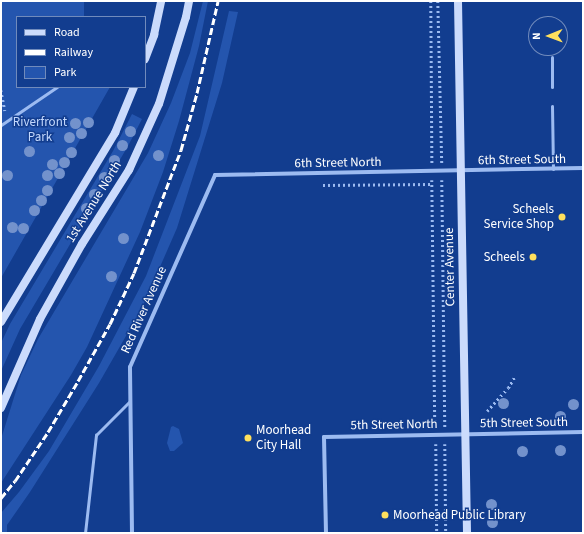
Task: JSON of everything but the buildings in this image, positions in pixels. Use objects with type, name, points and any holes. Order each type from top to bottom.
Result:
[{"type":"main road","points":[[146,56],[154,36],[161,1]]},
{"type":"main road","name":"1st Avenue North","points":[[1,408],[40,319],[82,244],[129,170],[159,104],[186,17],[189,1]]},
{"type":"main road","name":"Center Avenue","points":[[458,1],[467,533]]},
{"type":"main road","name":"1st Avenue North","points":[[1,322],[115,133],[134,88]]},
{"type":"street","name":"6th Street South","points":[[461,171],[583,168]]},
{"type":"street","name":"6th Street North","points":[[215,175],[461,171]]},
{"type":"street","name":"Red River Avenue","points":[[132,533],[130,367],[215,175]]},
{"type":"street","name":"5th Street South","points":[[465,434],[583,432]]},
{"type":"street","name":"5th Street North","points":[[326,533],[324,437],[465,434]]},
{"type":"lane","points":[[552,57],[552,87]]},
{"type":"lane","points":[[1,125],[56,88]]},
{"type":"lane","points":[[552,106],[553,169]]},
{"type":"lane","points":[[85,533],[96,435],[130,401]]},
{"type":"path","points":[[431,1],[437,533]]},
{"type":"path","points":[[438,1],[442,171],[446,533]]},
{"type":"path","points":[[1,90],[7,121]]},
{"type":"path","points":[[323,185],[432,184]]},
{"type":"path","points":[[487,410],[508,388],[514,378]]},
{"type":"green space","name":"Riverfront Park","points":[[1,1],[84,1],[84,16],[16,16],[16,88],[109,88],[1,278]]},
{"type":"green space","points":[[203,1],[208,1],[199,46],[179,121],[163,172],[140,232],[87,347],[71,375],[1,483],[1,439],[21,375],[38,339],[148,153],[171,103],[190,53]]},
{"type":"green space","points":[[229,11],[238,12],[222,83],[177,228],[142,308],[99,383],[30,492],[7,525],[7,533],[1,533],[1,513],[19,492],[49,451],[99,366],[146,276],[200,136]]},
{"type":"green space","points":[[132,114],[142,119],[128,146],[20,329],[1,371],[1,343],[10,324],[113,151]]},
{"type":"green space","points":[[173,426],[179,429],[183,443],[174,451],[170,451],[167,443],[171,427]]},
{"type":"railway","points":[[1,498],[15,481],[48,432],[110,324],[134,273],[181,150],[197,93],[218,1]]},
{"type":"place","name":"Scheels Service Shop","points":[[562,217]]},
{"type":"place","name":"Scheels","points":[[533,257]]},
{"type":"place","name":"Moorhead City Hall","points":[[248,438]]},
{"type":"place","name":"Moorhead Public Library","points":[[385,515]]}]
